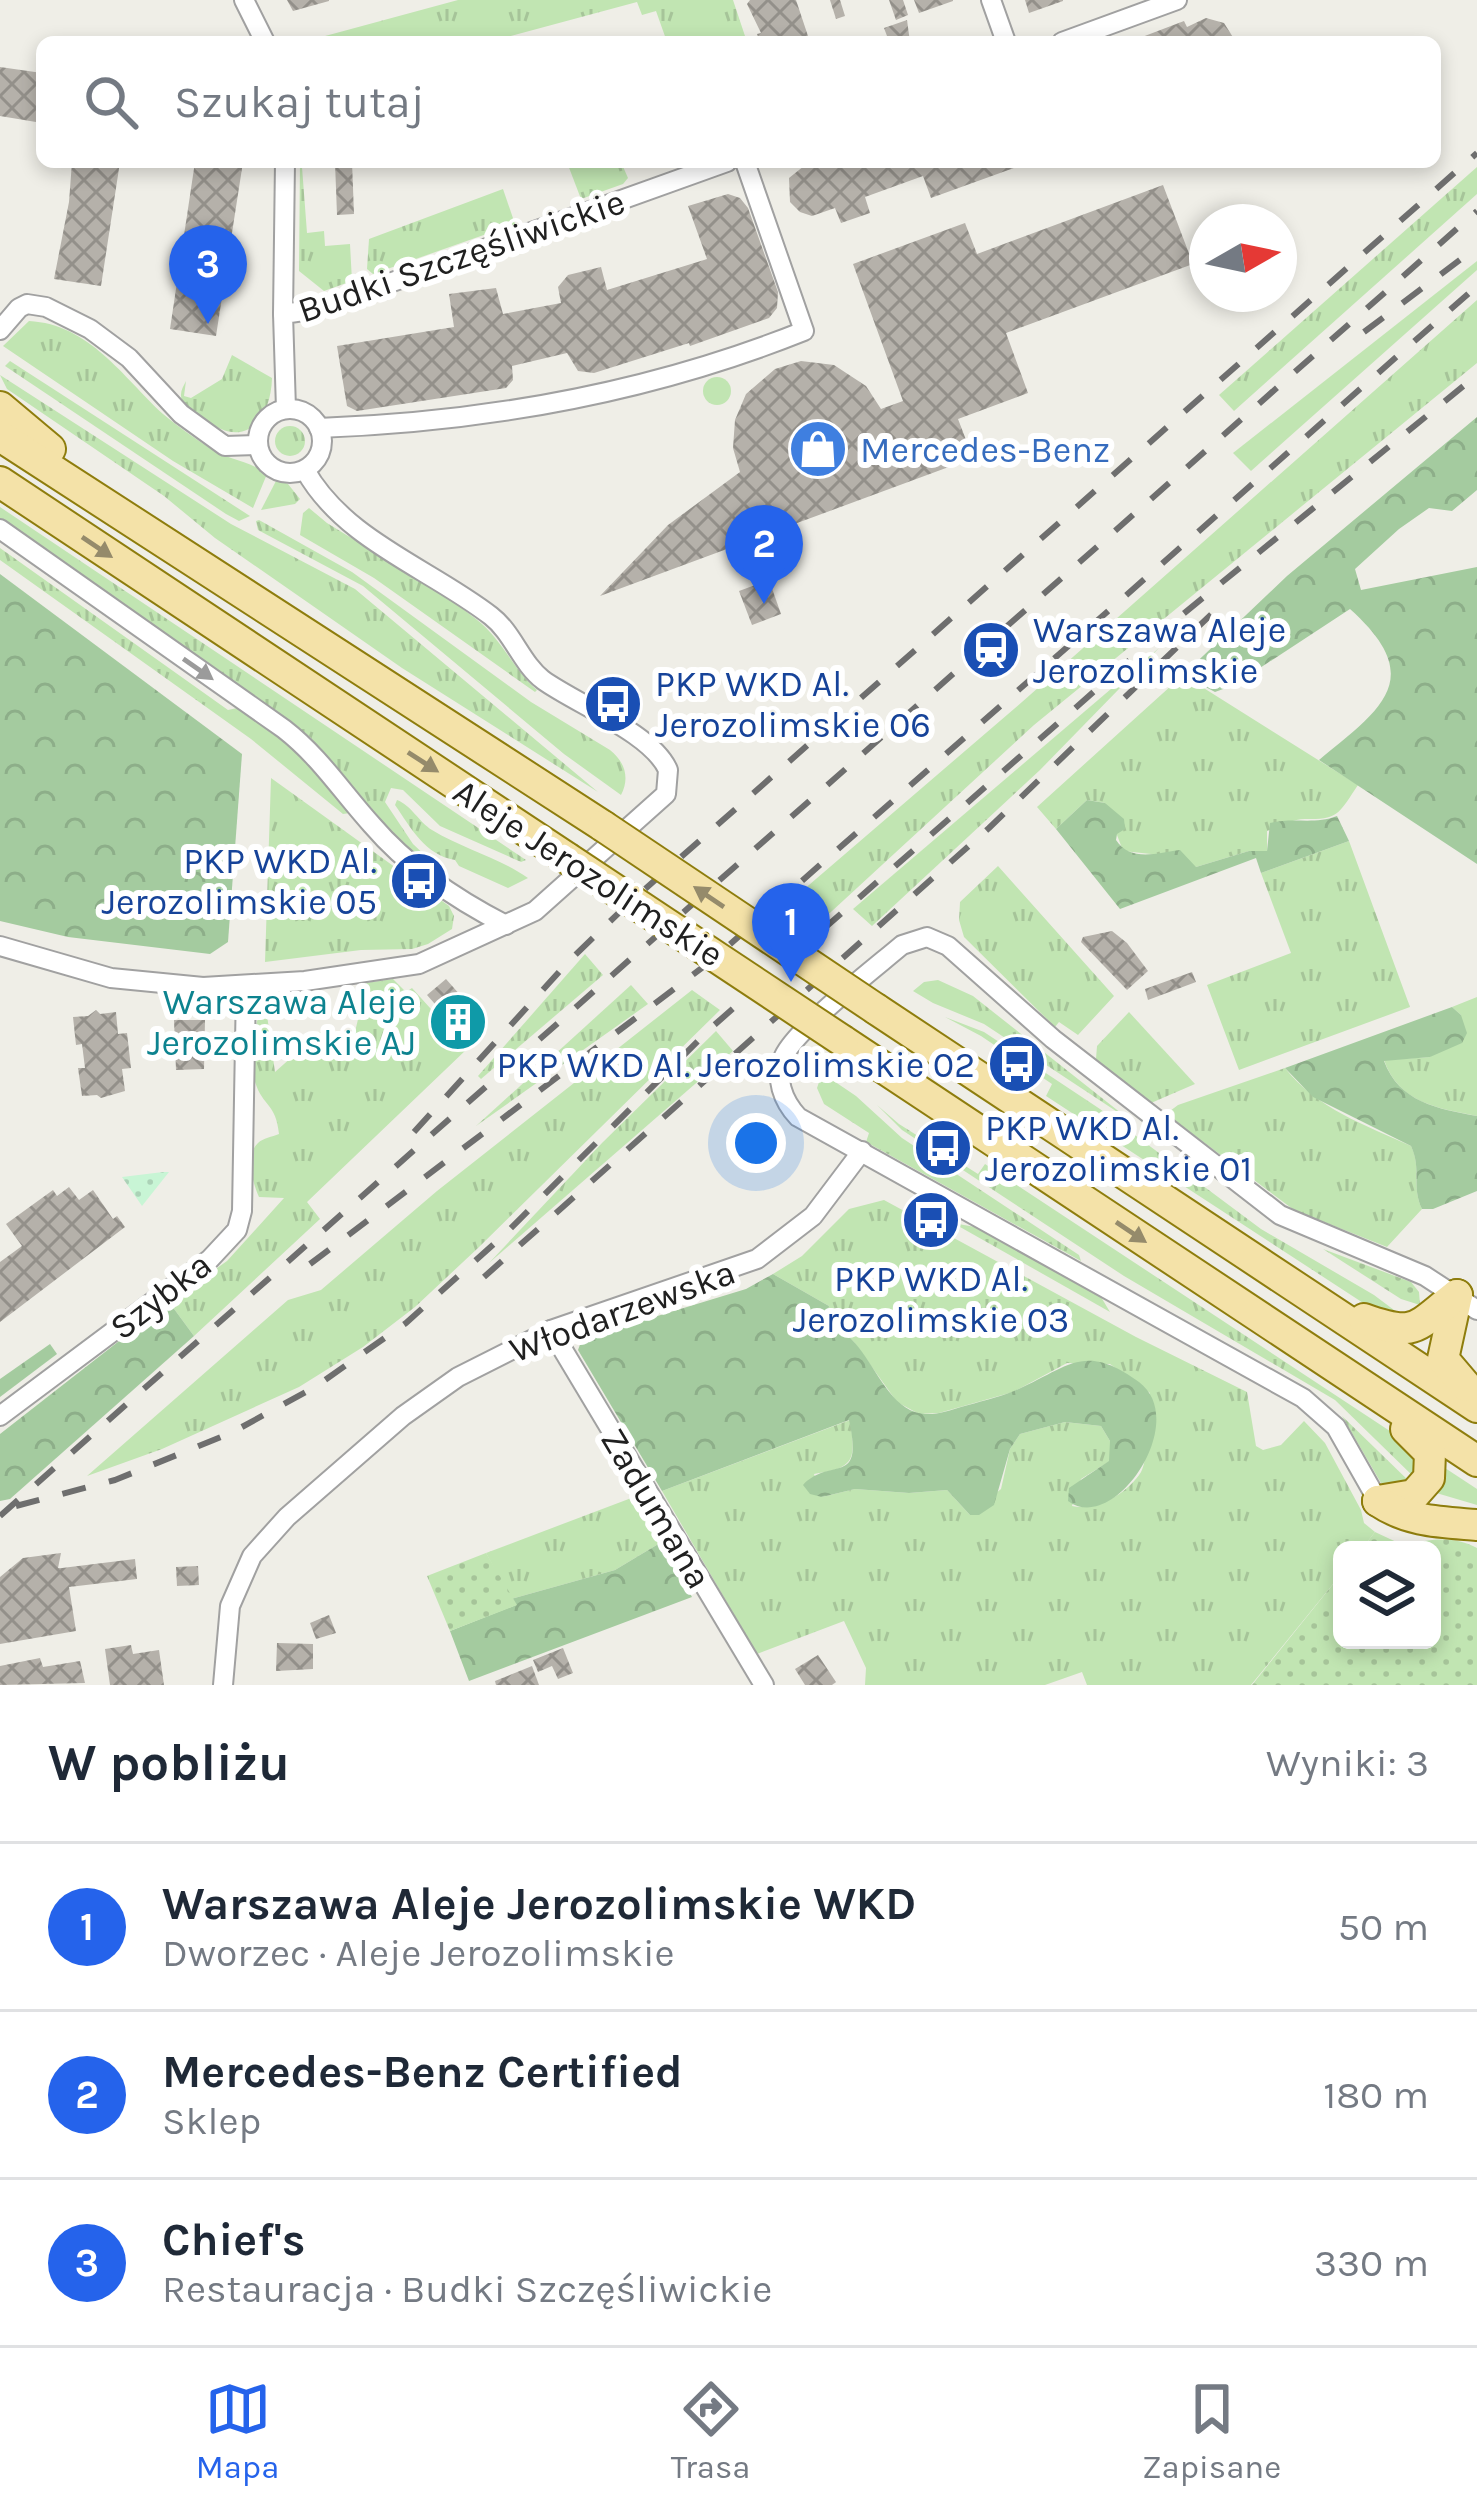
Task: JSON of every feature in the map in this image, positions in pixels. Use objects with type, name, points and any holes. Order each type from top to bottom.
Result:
[{"type":"main road","points":[[0,407],[50,448],[92,492]]},
{"type":"main road","name":"Aleje Jerozolimskie","points":[[0,436],[603,826],[1477,1407]]},
{"type":"main road","name":"Aleje Jerozolimskie","points":[[0,482],[1477,1461]]},
{"type":"main road","points":[[1324,1305],[1404,1331],[1467,1303]]},
{"type":"main road","points":[[1467,1303],[1443,1358],[1477,1397]]},
{"type":"main road","points":[[1368,1391],[1430,1453],[1432,1466],[1423,1489],[1414,1495],[1378,1501]]},
{"type":"main road","points":[[1378,1501],[1419,1521],[1477,1525]]},
{"type":"street","points":[[244,0],[262,36]]},
{"type":"street","points":[[991,0],[1004,36]]},
{"type":"street","points":[[1078,36],[1177,0]]},
{"type":"street","points":[[283,314],[285,168]]},
{"type":"street","name":"Budki Szczęśliwickie","points":[[286,409],[283,314],[317,309],[710,168]]},
{"type":"street","points":[[320,428],[454,420],[595,395],[682,374],[804,332],[747,168]]},
{"type":"street","points":[[0,330],[19,308],[46,308],[90,328],[129,358],[205,433],[225,446],[258,446]]},
{"type":"street","points":[[286,409],[305,413],[320,428],[322,447],[305,470],[296,473],[275,470],[258,446],[258,435],[268,418],[286,409]]},
{"type":"street","points":[[0,946],[112,978],[172,986],[246,987],[419,964],[546,902],[666,794],[669,781],[664,761],[641,740],[540,678],[495,619],[341,518],[305,470]]},
{"type":"street","points":[[0,529],[294,737],[321,761],[395,849],[451,893],[506,925]]},
{"type":"street","points":[[1378,1501],[1336,1427],[1303,1398],[812,1127],[791,1110],[780,1085],[783,1058],[793,1042],[902,945],[932,938],[955,951],[1053,1039],[1248,1194],[1305,1229],[1425,1276],[1467,1303]]},
{"type":"street","name":"Szybka","points":[[0,1416],[210,1259],[237,1229],[246,987]]},
{"type":"street","name":"Włodarzewska","points":[[223,1685],[230,1606],[252,1556],[420,1403],[493,1357],[551,1330],[757,1259],[804,1226],[862,1151]]},
{"type":"street","name":"Zadumana","points":[[551,1330],[764,1685]]},
{"type":"green space","points":[[458,0],[733,0],[745,36],[665,36],[656,11],[642,15],[637,2],[511,36],[325,36]]},
{"type":"green space","points":[[1477,167],[1477,194],[1234,411],[1219,395]]},
{"type":"green space","points":[[302,168],[307,233],[324,231],[325,246],[350,244],[352,281],[324,291],[299,271]]},
{"type":"green space","points":[[569,168],[624,168],[628,178],[623,184],[581,199]]},
{"type":"green space","points":[[503,189],[515,224],[373,274],[367,269],[369,239]]},
{"type":"green space","points":[[1477,261],[1477,270],[1251,471],[1233,453]]},
{"type":"green space","points":[[1477,300],[1477,363],[1034,725],[819,923],[788,903],[1022,702]]},
{"type":"green space","points":[[29,321],[50,324],[87,342],[179,427],[215,451],[267,474],[253,508],[173,461],[3,346]]},
{"type":"green space","points":[[232,355],[272,378],[261,418],[243,431],[232,432],[192,411],[181,395],[186,381],[184,396],[191,398],[222,379]]},
{"type":"green space","points":[[10,361],[250,516],[239,521],[226,514],[5,366]]},
{"type":"green space","points":[[0,375],[231,524],[355,589],[598,792],[402,668],[215,538],[164,496],[7,389]]},
{"type":"green space","points":[[717,377],[727,381],[731,391],[727,401],[717,405],[707,401],[703,391],[707,381]]},
{"type":"green space","points":[[1477,417],[1477,490],[1452,511],[1429,508],[1355,569],[1361,590],[1477,567],[1477,864],[1319,760],[1377,708],[1391,674],[1374,633],[1350,609],[1234,685],[1215,692],[1183,675],[1287,576]]},
{"type":"green space","points":[[290,426],[305,441],[290,456],[275,441]]},
{"type":"green space","points":[[277,479],[300,499],[261,510]]},
{"type":"green space","points":[[0,507],[526,860],[521,862],[440,826],[403,790],[391,788],[385,802],[413,844],[446,875],[399,842],[310,737],[0,518]]},
{"type":"green space","points":[[309,508],[476,619],[537,690],[374,578],[300,535],[303,513]]},
{"type":"green space","points":[[259,520],[352,572],[531,702],[610,750],[624,771],[621,795],[564,754],[363,586],[258,530]]},
{"type":"green space","points":[[0,548],[228,710],[237,708],[291,746],[350,813],[343,814],[251,739],[0,560]]},
{"type":"green space","points":[[0,574],[242,754],[228,942],[210,954],[68,937],[0,921]]},
{"type":"green space","points":[[1159,648],[1040,770],[872,926],[853,909]]},
{"type":"green space","points":[[1183,675],[1358,785],[1342,808],[1332,816],[1296,820],[1267,831],[1267,852],[1249,851],[1196,867],[1123,851],[1105,803],[1087,800],[1056,829],[1037,807]]},
{"type":"green space","points":[[271,778],[449,906],[454,916],[452,929],[412,949],[265,962]]},
{"type":"green space","points":[[397,800],[432,830],[528,878],[508,888],[435,853],[413,831],[395,805]]},
{"type":"green space","points":[[1087,800],[1105,803],[1124,819],[1125,829],[1116,840],[1122,847],[1145,854],[1180,850],[1196,867],[1249,851],[1267,851],[1270,823],[1279,821],[1337,816],[1349,841],[1261,873],[1256,858],[1120,909],[1056,829]]},
{"type":"green space","points":[[1349,841],[1410,1007],[1239,1070],[1207,985],[1291,953],[1261,873]]},
{"type":"green space","points":[[998,866],[1114,996],[1078,1035],[1059,1022],[1055,1027],[964,937],[960,902]]},
{"type":"green space","points":[[585,954],[603,975],[481,1079],[478,1076]]},
{"type":"green space","points":[[393,979],[406,992],[412,988],[467,1049],[307,1202],[320,1219],[194,1336],[169,1302],[227,1261],[284,1198],[259,1197],[251,1170],[254,1148],[279,1134],[253,1074],[253,1043],[263,1005],[318,989],[329,1000],[282,1003],[267,1015],[275,1072],[320,1032],[355,1032],[358,989],[365,983]]},
{"type":"green space","points":[[938,980],[973,996],[1131,1121],[984,1024],[913,991],[924,982]]},
{"type":"green space","points":[[631,985],[648,1004],[476,1126]]},
{"type":"green space","points":[[692,990],[720,1010],[415,1307],[299,1387],[162,1449],[87,1476],[288,1300],[321,1290],[437,1191]]},
{"type":"green space","points":[[1477,997],[1477,1116],[1409,1095],[1384,1060],[1430,1057],[1461,1015],[1452,1007]]},
{"type":"green space","points":[[1452,1007],[1461,1015],[1467,1033],[1462,1043],[1430,1057],[1384,1061],[1410,1095],[1477,1116],[1477,1191],[1422,1209],[1411,1146],[1313,1097],[1285,1068]]},
{"type":"green space","points":[[1129,1012],[1195,1084],[1151,1103],[1096,1059],[1097,1046]]},
{"type":"green space","points":[[945,1017],[984,1032],[1100,1109],[1261,1229],[1406,1319],[1377,1312],[1046,1096],[1052,1084]]},
{"type":"green space","points":[[716,1031],[733,1051],[489,1263],[602,1143]]},
{"type":"green space","points":[[1285,1068],[1327,1105],[1411,1146],[1422,1209],[1387,1247],[1294,1210],[1166,1114],[1178,1105]]},
{"type":"green space","points":[[822,1073],[902,1138],[1079,1255],[1081,1261],[866,1142],[869,1133],[824,1104],[817,1088]]},
{"type":"green space","points":[[877,1105],[978,1174],[985,1164],[1405,1441],[1420,1455],[1416,1479],[1335,1400],[1124,1276],[902,1130]]},
{"type":"green space","points":[[163,1172],[169,1172],[142,1206],[122,1177]]},
{"type":"green space","points":[[884,1200],[1247,1392],[1256,1446],[1263,1450],[1281,1445],[1304,1421],[1325,1443],[1364,1523],[1375,1532],[1368,1541],[1333,1541],[1333,1584],[1251,1685],[1087,1685],[1082,1672],[1045,1685],[865,1685],[866,1668],[844,1621],[757,1654],[662,1491],[850,1420],[850,1460],[838,1469],[814,1474],[822,1497],[855,1489],[947,1490],[970,1515],[1001,1489],[1010,1449],[1020,1434],[1065,1422],[1101,1426],[1110,1441],[1110,1461],[1081,1479],[1072,1506],[1091,1506],[1120,1494],[1144,1465],[1150,1393],[1110,1364],[1067,1363],[1013,1392],[939,1413],[919,1414],[897,1402],[854,1342],[827,1319],[829,1306],[773,1274],[802,1256],[849,1209]]},
{"type":"green space","points":[[953,1223],[975,1227],[1101,1297],[1110,1312]]},
{"type":"green space","points":[[1323,1249],[1411,1282],[1419,1292],[1420,1305],[1401,1299]]},
{"type":"green space","points":[[773,1274],[829,1306],[827,1319],[855,1343],[897,1400],[915,1412],[938,1413],[994,1398],[1076,1362],[1103,1363],[1139,1382],[1153,1400],[1152,1446],[1124,1489],[1106,1503],[1086,1508],[1068,1501],[1069,1488],[1109,1461],[1110,1441],[1101,1426],[1065,1422],[1020,1434],[1010,1449],[994,1505],[979,1515],[970,1515],[947,1490],[855,1489],[822,1497],[810,1494],[803,1485],[848,1463],[852,1455],[849,1420],[662,1491],[578,1350],[582,1339],[746,1289]]},
{"type":"green space","points":[[169,1302],[194,1336],[10,1499],[0,1501],[0,1434]]},
{"type":"green space","points":[[50,1344],[57,1354],[0,1397],[0,1379]]},
{"type":"green space","points":[[1342,1416],[1412,1484],[1388,1489],[1381,1483]]},
{"type":"green space","points":[[1442,1466],[1477,1489],[1477,1505],[1433,1492]]},
{"type":"green space","points":[[634,1497],[660,1543],[615,1570],[511,1599],[486,1553]]},
{"type":"green space","points":[[1375,1532],[1394,1541],[1368,1541]]},
{"type":"green space","points":[[1442,1540],[1460,1541],[1477,1548],[1477,1685],[1252,1685],[1333,1584],[1333,1649],[1441,1649],[1441,1541],[1423,1541]]},
{"type":"green space","points":[[660,1543],[692,1597],[469,1681],[450,1631],[516,1605],[511,1599],[615,1570]]},
{"type":"green space","points":[[486,1553],[517,1605],[450,1631],[427,1576]]},
{"type":"building","points":[[287,0],[329,0],[329,1],[293,11]]},
{"type":"building","points":[[750,0],[796,0],[808,36],[758,36],[761,33],[747,4]]},
{"type":"building","points":[[830,0],[840,0],[845,16],[836,19]]},
{"type":"building","points":[[889,0],[903,0],[908,15],[896,20]]},
{"type":"building","points":[[914,0],[953,0],[953,1],[919,13]]},
{"type":"building","points":[[1025,0],[1063,0],[1063,1],[1029,13]]},
{"type":"building","points":[[1206,18],[1224,23],[1232,36],[1145,36],[1184,21],[1187,27]]},
{"type":"building","points":[[907,20],[909,36],[887,36],[884,28]]},
{"type":"building","points":[[0,67],[36,72],[36,122],[0,116]]},
{"type":"building","points":[[72,168],[119,168],[101,286],[54,279]]},
{"type":"building","points":[[194,168],[242,168],[216,336],[170,329]]},
{"type":"building","points":[[335,168],[352,168],[354,214],[337,215]]},
{"type":"building","points":[[802,168],[1014,168],[931,198],[923,176],[865,197],[870,213],[841,223],[835,208],[812,216],[800,212],[790,202],[789,178]]},
{"type":"building","points":[[1163,185],[1189,253],[1189,265],[1006,333],[1028,393],[958,419],[973,458],[600,596],[668,525],[740,472],[733,448],[735,420],[746,394],[775,369],[801,361],[834,365],[866,386],[881,409],[903,401],[853,264],[965,223],[977,254]]},
{"type":"building","points":[[728,194],[740,198],[748,208],[778,292],[777,308],[769,318],[594,373],[578,371],[567,353],[512,366],[513,380],[506,388],[357,411],[347,406],[337,346],[454,327],[449,294],[496,288],[503,314],[561,303],[558,287],[568,275],[601,267],[607,290],[707,259],[688,206]]},
{"type":"building","points":[[769,580],[781,614],[752,625],[739,591]]},
{"type":"building","points":[[1112,931],[1148,971],[1127,990],[1081,942],[1083,937]]},
{"type":"building","points":[[1192,972],[1196,982],[1148,1000],[1145,989]]},
{"type":"building","points":[[446,979],[476,1013],[457,1029],[427,995]]},
{"type":"building","points":[[96,1010],[116,1012],[118,1034],[127,1033],[131,1068],[122,1069],[125,1091],[101,1098],[82,1096],[78,1068],[85,1068],[73,1017]]},
{"type":"building","points":[[174,1020],[205,1020],[204,1069],[176,1070]]},
{"type":"building","points":[[69,1187],[79,1200],[93,1190],[113,1219],[117,1216],[125,1227],[0,1322],[0,1262],[22,1246],[6,1224],[53,1190],[57,1196]]},
{"type":"building","points":[[61,1553],[58,1568],[135,1559],[137,1579],[69,1587],[76,1631],[0,1644],[0,1577],[23,1558]]},
{"type":"building","points":[[198,1566],[199,1585],[177,1586],[176,1567]]},
{"type":"building","points":[[329,1615],[336,1633],[316,1639],[310,1623]]},
{"type":"building","points":[[277,1643],[313,1644],[313,1669],[276,1671]]},
{"type":"building","points":[[131,1645],[133,1654],[159,1650],[164,1685],[110,1685],[105,1649]]},
{"type":"building","points":[[563,1648],[573,1673],[558,1679],[552,1666],[538,1672],[533,1660]]},
{"type":"building","points":[[818,1655],[836,1682],[832,1685],[805,1685],[795,1669]]},
{"type":"building","points":[[40,1658],[43,1667],[80,1661],[85,1683],[0,1685],[0,1666]]},
{"type":"building","points":[[532,1666],[539,1685],[496,1685],[495,1681]]},
{"type":"railway","points":[[414,1132],[568,962],[628,904],[1477,153]]},
{"type":"railway","points":[[0,1516],[1477,211]]},
{"type":"railway","points":[[1364,332],[1477,247]]},
{"type":"railway","points":[[310,1264],[711,961],[1477,286]]},
{"type":"railway","points":[[16,1506],[115,1480],[231,1433],[315,1387],[406,1323],[506,1233],[712,1027],[1172,623],[1477,375]]},
{"type":"railway","points":[[484,1277],[989,828],[1224,602]]},
{"type":"place","name":"Chief's","points":[[208,324]]},
{"type":"place","name":"Mercedes-Benz","points":[[818,449]]},
{"type":"place","name":"Mercedes-Benz Certified","points":[[764,604]]},
{"type":"place","name":"Warszawa Aleje Jerozolimskie","points":[[991,650]]},
{"type":"place","name":"PKP WKD Al. Jerozolimskie 06","points":[[613,704]]},
{"type":"place","name":"PKP WKD Al. Jerozolimskie 05","points":[[419,881]]},
{"type":"place","name":"Warszawa Aleje Jerozolimskie WKD","points":[[791,982]]},
{"type":"place","name":"Warszawa Aleje Jerozolimskie AJ","points":[[458,1022]]},
{"type":"place","name":"PKP WKD Al. Jerozolimskie 02","points":[[1017,1064]]},
{"type":"place","name":"PKP WKD Al. Jerozolimskie 01","points":[[943,1148]]},
{"type":"place","name":"PKP WKD Al. Jerozolimskie 03","points":[[931,1220]]}]
